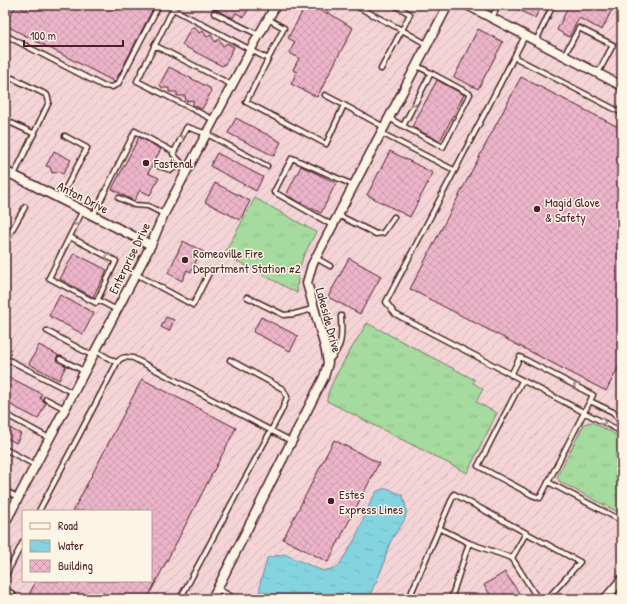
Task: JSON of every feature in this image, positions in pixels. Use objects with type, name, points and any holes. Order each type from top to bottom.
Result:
[{"type":"street","name":"Enterprise Drive","points":[[5,523],[9,507],[19,497],[151,245],[164,214],[251,49],[276,5]]},
{"type":"street","name":"Lakeside Drive","points":[[212,599],[216,588],[324,377],[328,362],[307,283],[316,258],[448,5]]},
{"type":"street","points":[[467,5],[477,7],[492,18],[620,85]]},
{"type":"street","name":"Anton Drive","points":[[5,171],[151,245]]},
{"type":"street","points":[[605,599],[622,579]]},
{"type":"lane","points":[[5,35],[103,86],[112,87],[118,84],[159,5]]},
{"type":"lane","points":[[354,5],[428,45]]},
{"type":"lane","points":[[382,69],[410,14],[394,5]]},
{"type":"lane","points":[[492,18],[498,5]]},
{"type":"lane","points":[[536,41],[553,5]]},
{"type":"lane","points":[[214,120],[137,81],[173,9],[268,59]]},
{"type":"lane","points":[[214,13],[259,35]]},
{"type":"lane","points":[[268,19],[284,28],[246,102],[326,144],[344,105]]},
{"type":"lane","points":[[564,56],[579,28],[613,45],[598,74]]},
{"type":"lane","points":[[525,35],[386,302],[395,314],[622,432]]},
{"type":"lane","points":[[154,45],[232,85]]},
{"type":"lane","points":[[514,57],[622,113]]},
{"type":"lane","points":[[389,118],[443,147],[470,94],[416,66]]},
{"type":"lane","points":[[403,126],[431,73]]},
{"type":"lane","points":[[620,85],[622,75]]},
{"type":"lane","points":[[5,84],[12,78],[47,95],[49,102],[35,134],[14,175]]},
{"type":"lane","points":[[325,95],[344,105],[382,130],[454,170]]},
{"type":"lane","points":[[5,120],[35,134]]},
{"type":"lane","points":[[188,170],[175,158],[174,150],[187,127],[207,134],[267,166]]},
{"type":"lane","points":[[93,216],[135,131],[174,150]]},
{"type":"lane","points":[[60,199],[87,148],[65,136]]},
{"type":"lane","points":[[333,225],[274,192],[281,178],[292,158],[354,186]]},
{"type":"lane","points":[[158,166],[171,170],[180,164]]},
{"type":"lane","points":[[119,198],[134,205],[148,206],[164,214]]},
{"type":"lane","points":[[5,242],[24,207]]},
{"type":"lane","points":[[70,237],[116,262],[96,303],[49,278],[83,210]]},
{"type":"lane","points":[[338,215],[376,234],[383,233],[394,217]]},
{"type":"lane","points":[[316,258],[330,266]]},
{"type":"lane","points":[[136,274],[194,304],[210,271]]},
{"type":"lane","points":[[247,297],[284,315],[313,309]]},
{"type":"lane","points":[[98,300],[117,310]]},
{"type":"lane","points":[[328,362],[334,355],[342,340],[341,316]]},
{"type":"lane","points":[[47,331],[116,363]]},
{"type":"lane","points":[[40,510],[116,363],[119,359],[125,356],[133,358],[291,441]]},
{"type":"lane","points":[[511,375],[520,357],[594,395],[540,498],[478,466],[522,381]]},
{"type":"lane","points":[[7,359],[74,392]]},
{"type":"lane","points":[[60,359],[84,372]]},
{"type":"lane","points":[[180,599],[271,431],[287,397],[282,389],[230,360]]},
{"type":"lane","points":[[46,399],[65,409]]},
{"type":"lane","points":[[590,401],[613,412],[622,424]]},
{"type":"lane","points":[[5,414],[50,438]]},
{"type":"lane","points":[[5,450],[35,466]]},
{"type":"lane","points":[[548,482],[622,522]]},
{"type":"lane","points":[[5,491],[19,497]]},
{"type":"lane","points":[[412,599],[410,596],[454,494],[580,562],[549,598]]},
{"type":"lane","points":[[439,528],[469,543],[512,558],[538,599]]},
{"type":"lane","points":[[512,558],[526,533]]},
{"type":"lane","points":[[451,599],[469,543]]},
{"type":"lane","points":[[5,577],[22,544]]},
{"type":"lane","points":[[216,588],[236,599]]},
{"type":"lane","points":[[5,589],[14,594],[14,599]]},
{"type":"shaded area","points":[[5,5],[622,5],[622,599],[5,599],[5,325],[12,311],[5,307]]},
{"type":"green space","points":[[255,198],[316,232],[303,257],[298,274],[297,293],[224,254]]},
{"type":"green space","points":[[367,323],[475,380],[473,383],[483,389],[476,402],[497,413],[467,473],[327,401],[331,385]]},
{"type":"green space","points":[[592,422],[622,438],[622,514],[560,482],[557,477],[584,424]]},
{"type":"water","points":[[387,488],[402,495],[405,504],[406,516],[388,547],[382,570],[373,589],[371,599],[261,599],[260,583],[267,558],[284,554],[323,571],[338,567],[355,539],[371,501],[377,491]]},
{"type":"building","points":[[16,5],[26,10],[29,5],[155,5],[115,82],[5,25]]},
{"type":"building","points":[[207,5],[250,5],[244,17],[236,13],[233,18]]},
{"type":"building","points":[[306,5],[327,14],[327,12],[353,28],[317,97],[291,84],[297,72],[293,70],[299,58],[289,53],[295,42],[288,38]]},
{"type":"building","points":[[509,5],[542,5],[535,18]]},
{"type":"building","points":[[569,5],[614,5],[602,30],[579,18],[569,37],[557,30]]},
{"type":"building","points":[[195,27],[199,33],[203,31],[207,37],[211,35],[215,42],[219,39],[223,46],[227,43],[234,47],[225,64],[222,66],[182,45],[191,28]]},
{"type":"building","points":[[478,29],[503,42],[478,89],[454,77]]},
{"type":"building","points":[[169,67],[210,88],[211,92],[202,109],[193,105],[193,100],[186,101],[185,96],[177,96],[177,92],[169,92],[169,88],[162,88],[160,84]]},
{"type":"building","name":"Magid Glove & Safety","points":[[521,77],[622,129],[622,361],[606,391],[410,289]]},
{"type":"building","points":[[437,80],[464,95],[440,141],[412,127]]},
{"type":"building","points":[[236,118],[281,142],[274,156],[228,133]]},
{"type":"building","points":[[139,137],[161,149],[148,173],[159,178],[150,195],[140,190],[134,201],[112,189]]},
{"type":"building","points":[[54,151],[71,160],[63,174],[58,172],[52,173],[50,167],[46,166]]},
{"type":"building","points":[[390,151],[433,173],[410,217],[367,195]]},
{"type":"building","points":[[217,153],[263,177],[256,191],[210,166]]},
{"type":"building","points":[[301,166],[336,183],[321,213],[286,195]]},
{"type":"building","points":[[215,183],[250,201],[240,220],[205,202]]},
{"type":"building","name":"Romeoville Fire Department Station #2","points":[[183,241],[204,252],[201,258],[198,257],[191,272],[187,270],[182,281],[168,273]]},
{"type":"building","points":[[74,253],[107,270],[93,297],[60,279]]},
{"type":"building","points":[[349,258],[381,276],[360,314],[328,297]]},
{"type":"building","points":[[60,295],[94,313],[83,334],[49,316]]},
{"type":"building","points":[[166,317],[174,320],[169,331],[161,327]]},
{"type":"building","points":[[261,317],[298,336],[290,351],[253,332]]},
{"type":"building","points":[[39,345],[58,355],[56,359],[66,366],[59,380],[29,364]]},
{"type":"building","points":[[5,375],[42,394],[40,398],[46,403],[38,419],[5,402]]},
{"type":"building","points":[[142,379],[236,428],[147,599],[27,599],[36,582],[152,582],[152,510],[74,510]]},
{"type":"building","points":[[5,426],[21,434],[16,443],[5,437]]},
{"type":"building","name":"Estes Express Lines","points":[[334,440],[379,463],[328,562],[283,539]]},
{"type":"building","points":[[505,572],[523,599],[493,599],[484,585]]},
{"type":"place","name":"Fastenal","points":[[146,163]]},
{"type":"place","name":"Magid Glove & Safety","points":[[537,209]]},
{"type":"place","name":"Romeoville Fire Department Station #2","points":[[185,260]]},
{"type":"place","name":"Estes Express Lines","points":[[331,501]]}]
